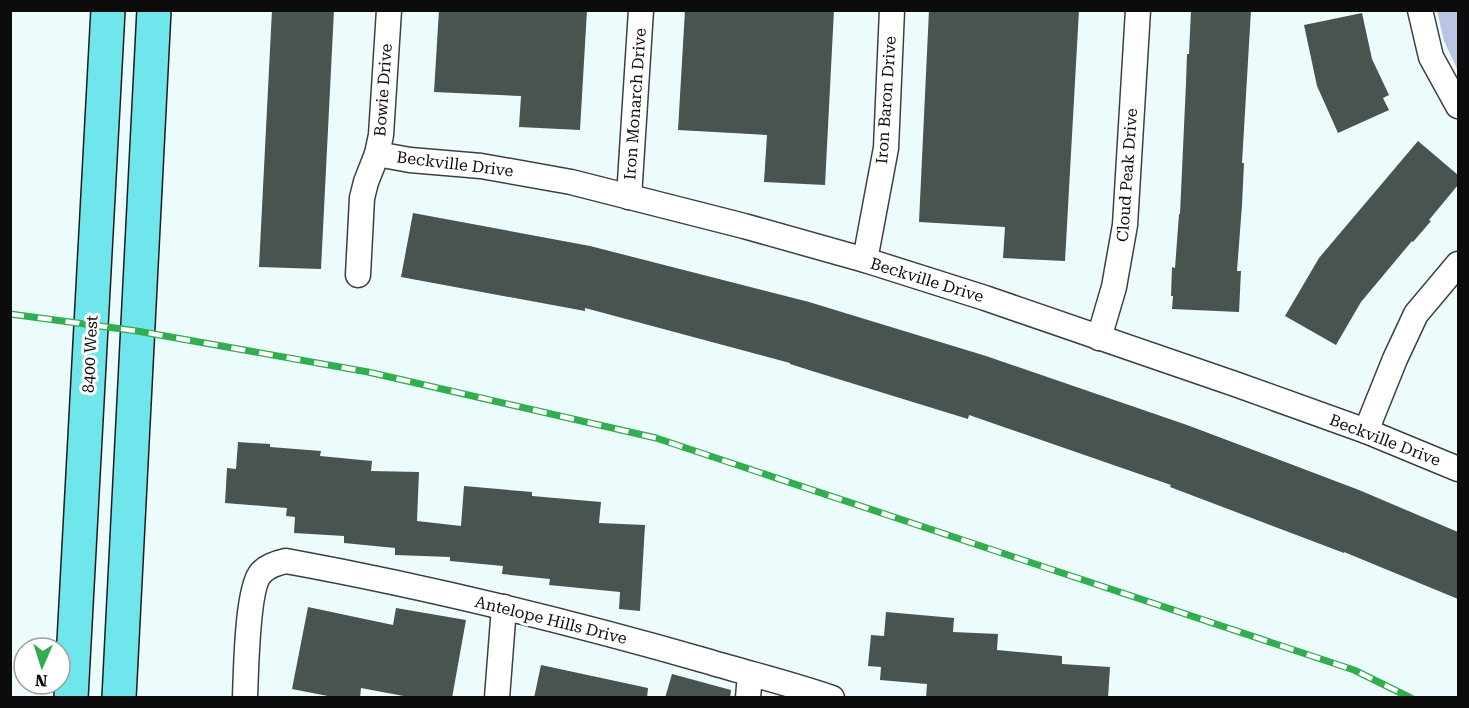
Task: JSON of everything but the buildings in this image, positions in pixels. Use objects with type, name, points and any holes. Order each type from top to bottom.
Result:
[{"type":"main road","name":"8400 West","points":[[71,698],[108,10]]},
{"type":"main road","points":[[119,698],[154,10]]},
{"type":"street","name":"Bowie Drive","points":[[358,275],[362,198],[377,154],[382,126],[388,10]]},
{"type":"street","name":"Iron Monarch Drive","points":[[629,197],[641,10]]},
{"type":"street","name":"Iron Baron Drive","points":[[865,260],[886,148],[892,10]]},
{"type":"street","name":"Cloud Peak Drive","points":[[1100,338],[1114,287],[1125,225],[1138,10]]},
{"type":"street","points":[[1420,10],[1431,57],[1458,106]]},
{"type":"street","name":"Beckville Drive","points":[[377,154],[410,160],[519,172],[571,182],[744,226],[865,260],[985,298],[1235,384],[1458,469]]},
{"type":"street","points":[[1365,432],[1416,314],[1458,264]]},
{"type":"street","name":"Antelope Hills Drive","points":[[245,698],[254,585],[261,572],[272,565],[286,561],[390,581],[624,638],[749,686],[832,698]]},
{"type":"street","points":[[497,698],[504,607]]},
{"type":"shaded area","points":[[1437,11],[1458,11],[1458,71],[1444,41]]},
{"type":"railway","points":[[10,314],[137,331],[368,372],[656,438],[1354,670],[1411,698]]}]
